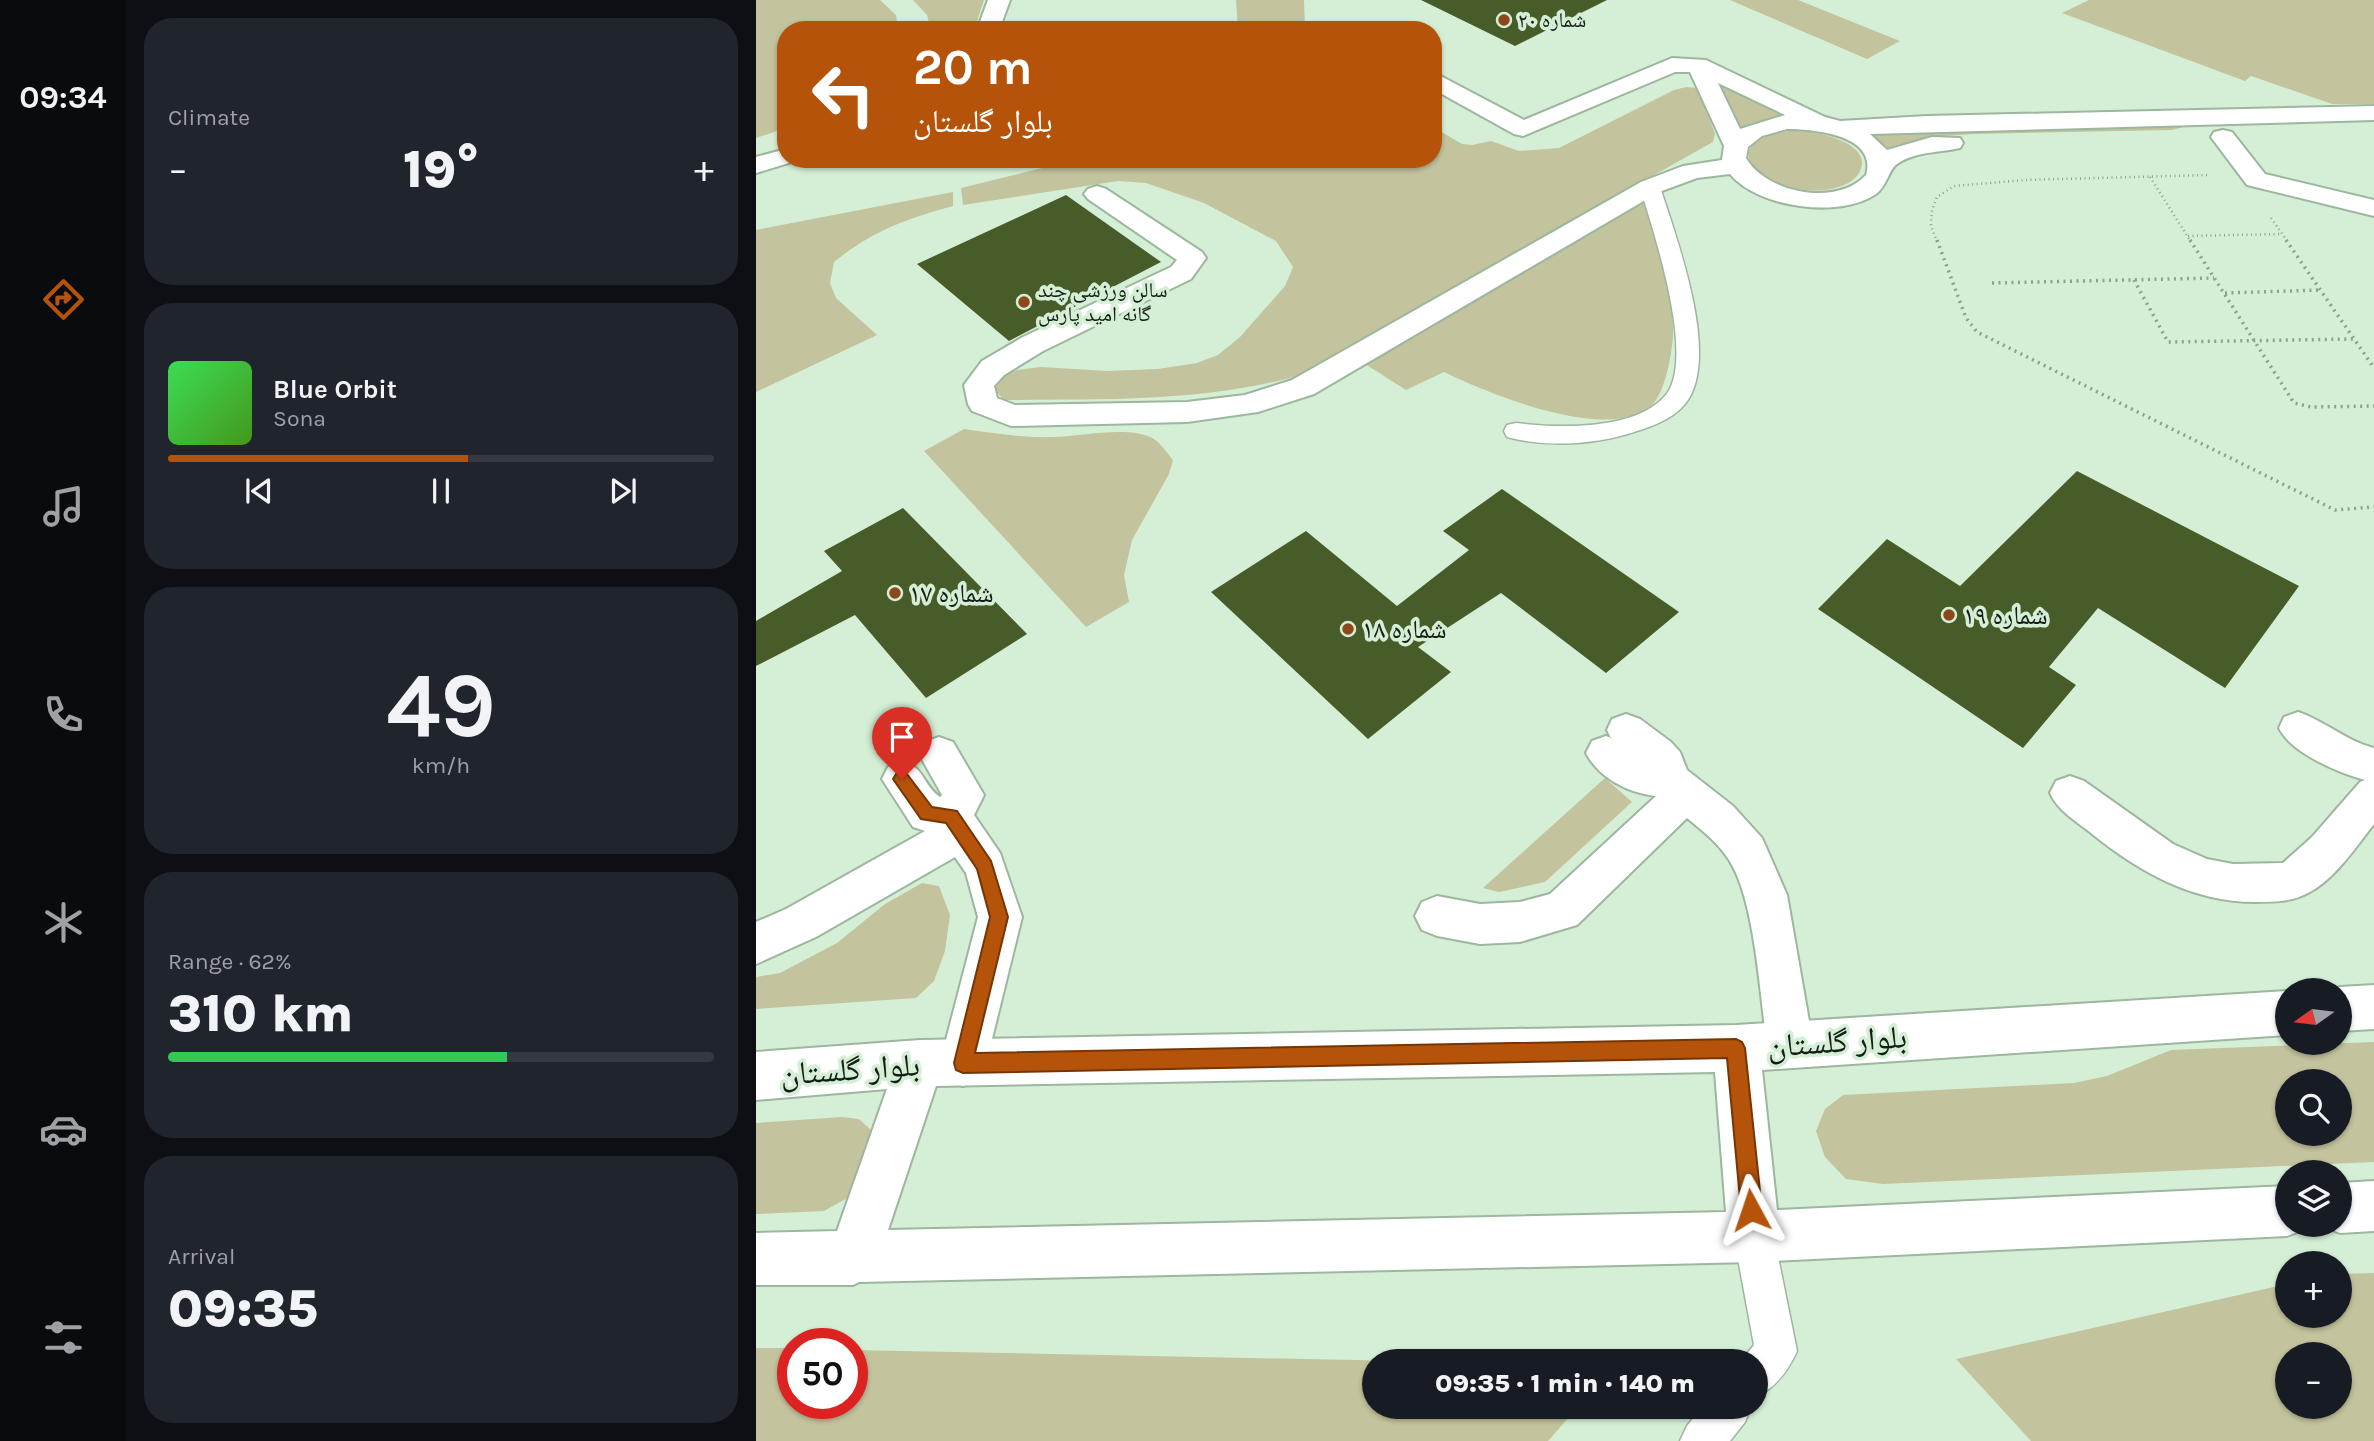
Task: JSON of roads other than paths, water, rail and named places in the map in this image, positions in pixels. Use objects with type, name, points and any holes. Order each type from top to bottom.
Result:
[{"type":"main road","points":[[991,21],[999,0]]},
{"type":"main road","points":[[1442,84],[1523,129],[1672,65],[1698,65],[1869,144],[1881,163],[1880,173],[1862,191],[1829,200],[1799,199],[1770,193],[1743,176],[1698,65]]},
{"type":"main road","points":[[1736,156],[1743,137],[1769,125],[1804,122],[1831,126],[2374,113]]},
{"type":"main road","points":[[1881,163],[1900,152],[1936,143],[2374,135]]},
{"type":"main road","points":[[2223,137],[2248,177],[2374,208]]},
{"type":"main road","points":[[1097,194],[1192,258],[1181,273],[1033,344],[993,368],[979,385],[983,404],[1011,416],[1187,412],[1247,405],[1303,387],[1650,187],[1736,156]]},
{"type":"main road","points":[[756,165],[777,159]]},
{"type":"main road","points":[[2070,793],[2156,858],[2193,874],[2250,884],[2291,881],[2318,859],[2373,774],[2350,759],[2306,720]]},
{"type":"main road","points":[[1616,742],[1625,769],[1644,779],[1678,786],[1719,819],[1747,851],[1766,895],[1790,1044]]},
{"type":"main road","points":[[756,943],[801,923],[957,824],[964,795],[939,754]]},
{"type":"main road","points":[[853,1259],[942,1063],[999,917],[985,866],[957,824],[927,814],[902,779]]},
{"type":"main road","points":[[1437,916],[1480,924],[1520,922],[1562,911],[1678,786]]},
{"type":"main road","points":[[2352,1008],[2374,1007]]},
{"type":"main road","name":"بلوار گلستان","points":[[756,1076],[942,1063],[1736,1048],[2275,1014]]},
{"type":"main road","points":[[1736,1048],[1754,1237]]},
{"type":"main road","points":[[2352,1207],[2374,1206]]},
{"type":"main road","points":[[756,1259],[853,1259],[1754,1237],[2275,1211]]},
{"type":"lane","points":[[1516,431],[1584,436],[1619,429],[1656,415],[1678,396],[1684,377],[1688,344],[1683,306],[1650,187]]},
{"type":"lane","points":[[1754,1237],[1776,1352],[1768,1361]]},
{"type":"lane","points":[[1702,1441],[1720,1419]]},
{"type":"place","name":"شماره ۲۰","points":[[1504,20]]},
{"type":"place","name":"سالن ورزشی چند گانه امید پارس","points":[[1024,302]]},
{"type":"place","name":"شماره ۱۷","points":[[895,593]]},
{"type":"place","name":"شماره ۱۹","points":[[1949,615]]},
{"type":"place","name":"شماره ۱۸","points":[[1348,629]]}]
